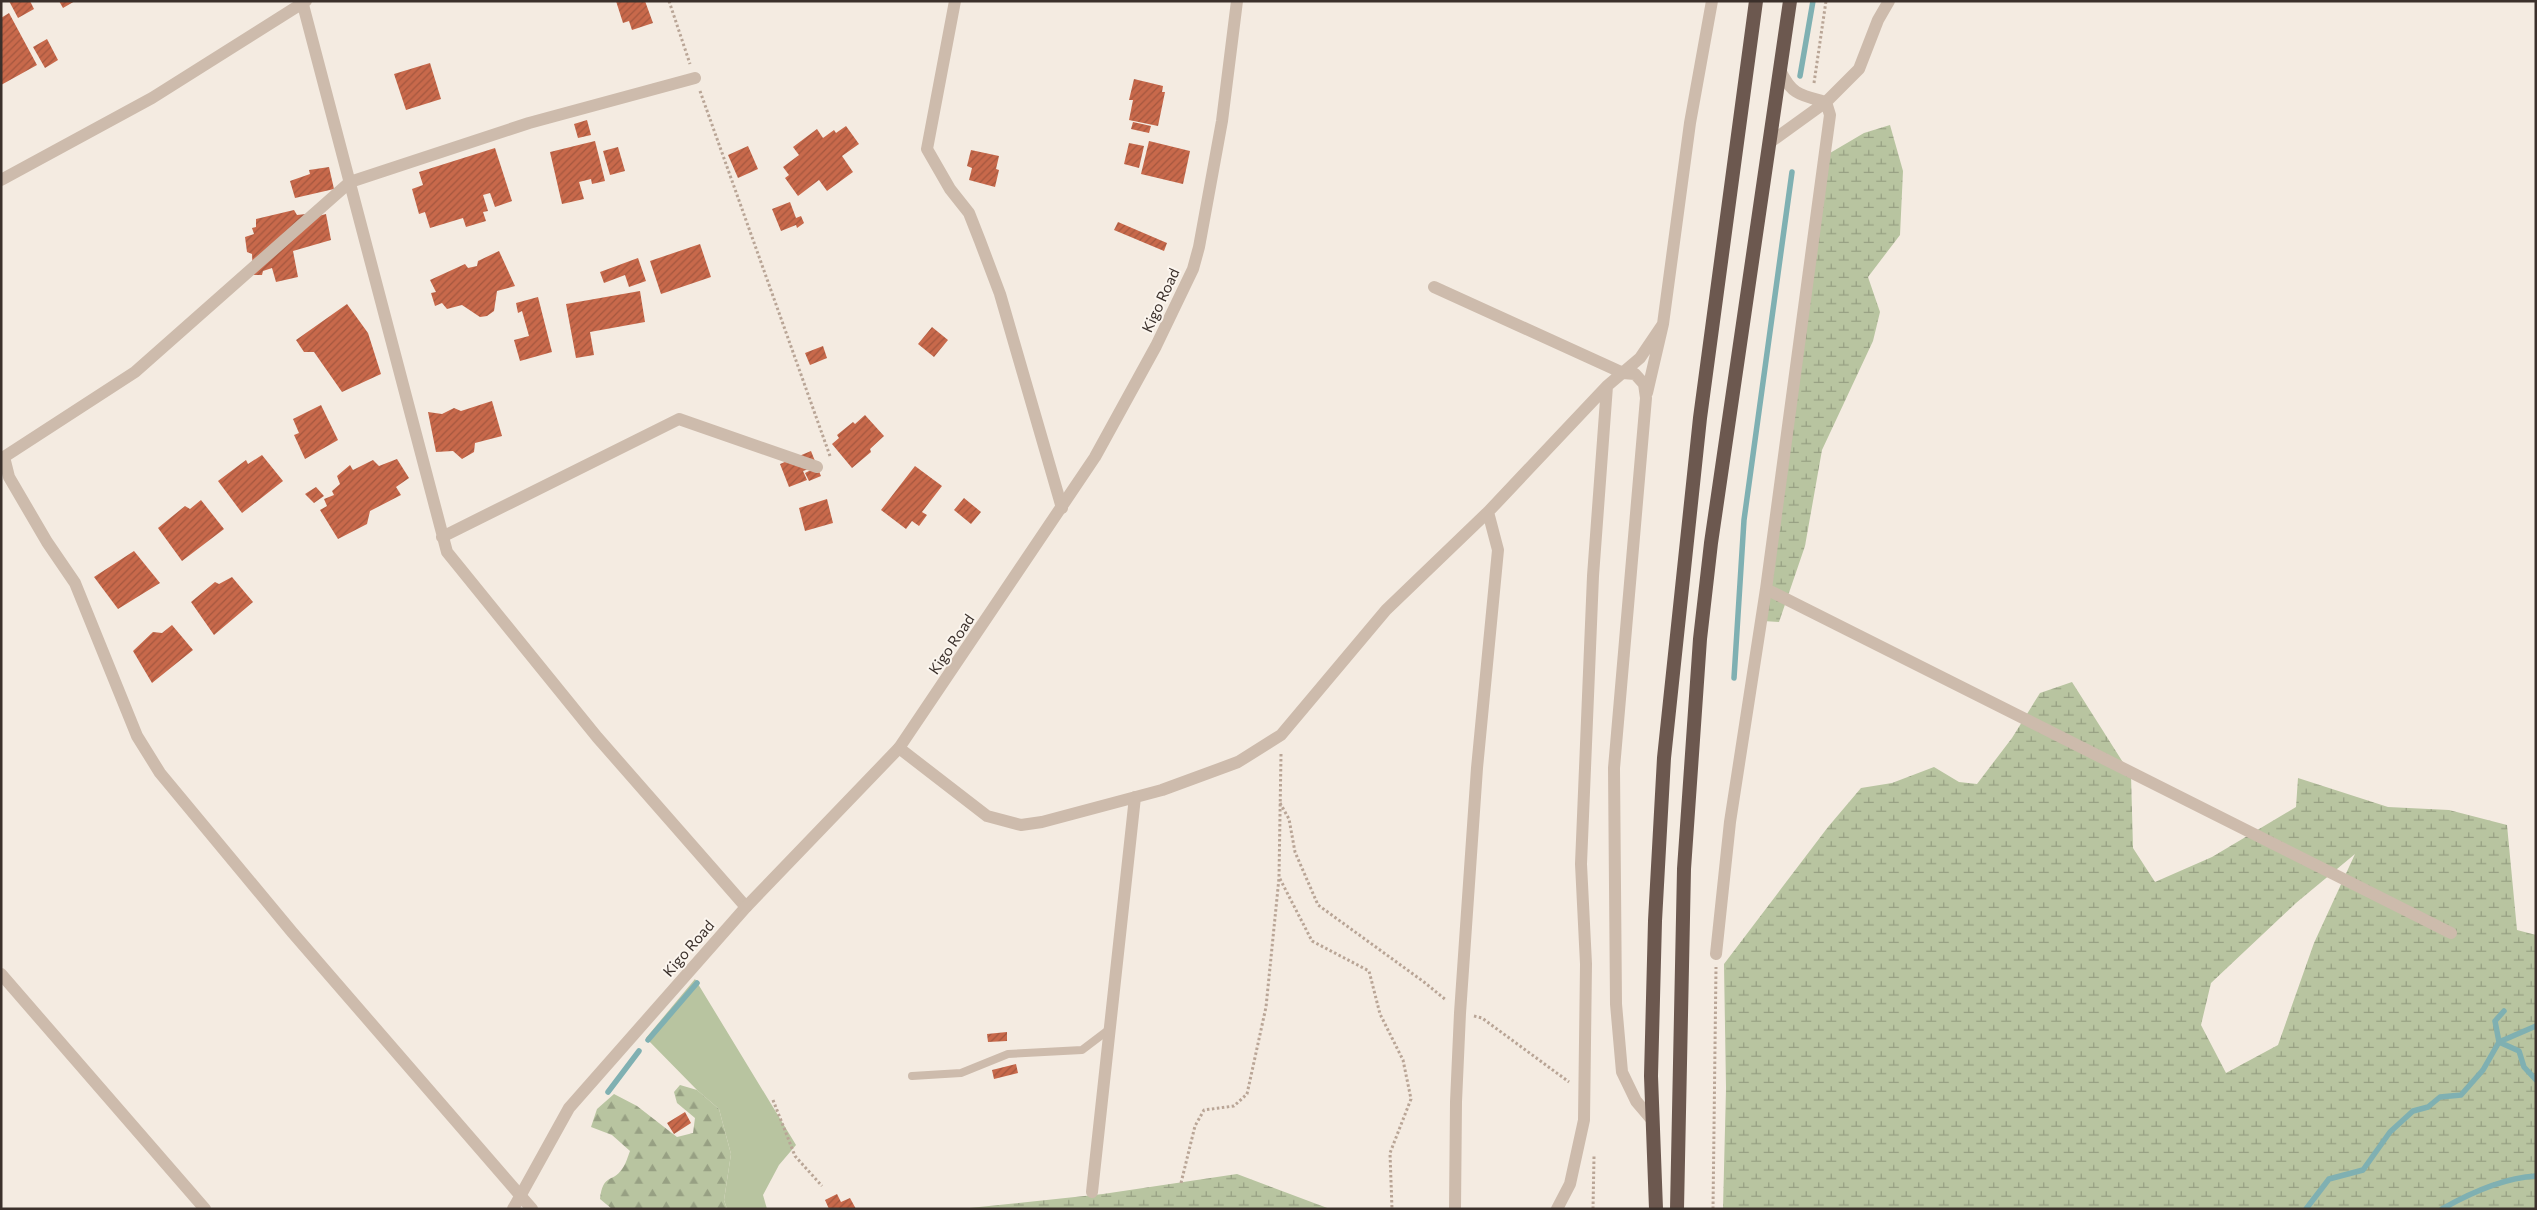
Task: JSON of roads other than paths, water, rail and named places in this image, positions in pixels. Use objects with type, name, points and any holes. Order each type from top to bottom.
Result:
[{"type":"highway","points":[[1656,1209],[1651,1076],[1655,921],[1664,758],[1700,418],[1756,1]]},
{"type":"highway","points":[[1677,1209],[1684,869],[1700,639],[1711,543],[1790,1]]},
{"type":"street","points":[[955,1],[927,149],[950,189],[969,213],[1000,294],[1062,508]]},
{"type":"street","name":"Kigo Road","points":[[513,1209],[569,1108],[746,907],[899,748],[1095,457],[1152,354],[1193,269],[1200,247],[1222,121],[1237,1]]},
{"type":"street","points":[[1653,1122],[1636,1101],[1622,1072],[1616,994],[1614,768],[1646,398],[1663,324],[1690,122],[1712,1]]},
{"type":"street","points":[[1769,144],[1826,102],[1859,69],[1878,20],[1889,1]]},
{"type":"street","points":[[1,180],[152,98],[304,2],[447,552],[597,737],[746,907]]},
{"type":"street","points":[[1780,70],[1788,87],[1797,94],[1826,102]]},
{"type":"street","points":[[532,1209],[292,932],[160,773],[136,736],[75,583],[47,542],[9,477],[4,457],[135,372],[350,182],[529,123],[695,78]]},
{"type":"street","points":[[1716,954],[1730,822],[1766,589],[1830,115],[1826,102]]},
{"type":"street","points":[[1434,287],[1623,373],[1635,374],[1644,384],[1646,398]]},
{"type":"street","points":[[899,748],[987,816],[1021,825],[1042,822],[1162,790],[1238,762],[1281,735],[1386,610],[1488,512],[1607,386],[1640,358],[1663,324]]},
{"type":"street","points":[[1557,1209],[1570,1184],[1584,1120],[1586,964],[1581,864],[1593,576],[1607,386]]},
{"type":"street","points":[[442,537],[679,419],[817,467]]},
{"type":"street","points":[[1455,1209],[1456,1102],[1462,993],[1477,768],[1498,550],[1488,512]]},
{"type":"street","points":[[1766,589],[2451,933]]},
{"type":"street","points":[[1092,1192],[1135,797]]},
{"type":"street","points":[[1,974],[205,1209]]},
{"type":"lane","points":[[912,1076],[961,1073],[1008,1054],[1082,1050],[1111,1028]]},
{"type":"waterway","points":[[1800,76],[1813,1]]},
{"type":"waterway","points":[[1734,678],[1744,520],[1792,172]]},
{"type":"waterway","points":[[648,1040],[697,983]]},
{"type":"waterway","points":[[2504,1011],[2495,1021],[2499,1042],[2519,1051],[2524,1067],[2536,1080]]},
{"type":"waterway","points":[[2306,1209],[2329,1179],[2363,1170],[2390,1132],[2413,1111],[2428,1107],[2440,1097],[2461,1095],[2483,1070],[2499,1042],[2536,1026]]},
{"type":"waterway","points":[[608,1092],[639,1051]]},
{"type":"waterway","points":[[2442,1209],[2487,1187],[2524,1177],[2536,1176]]}]
